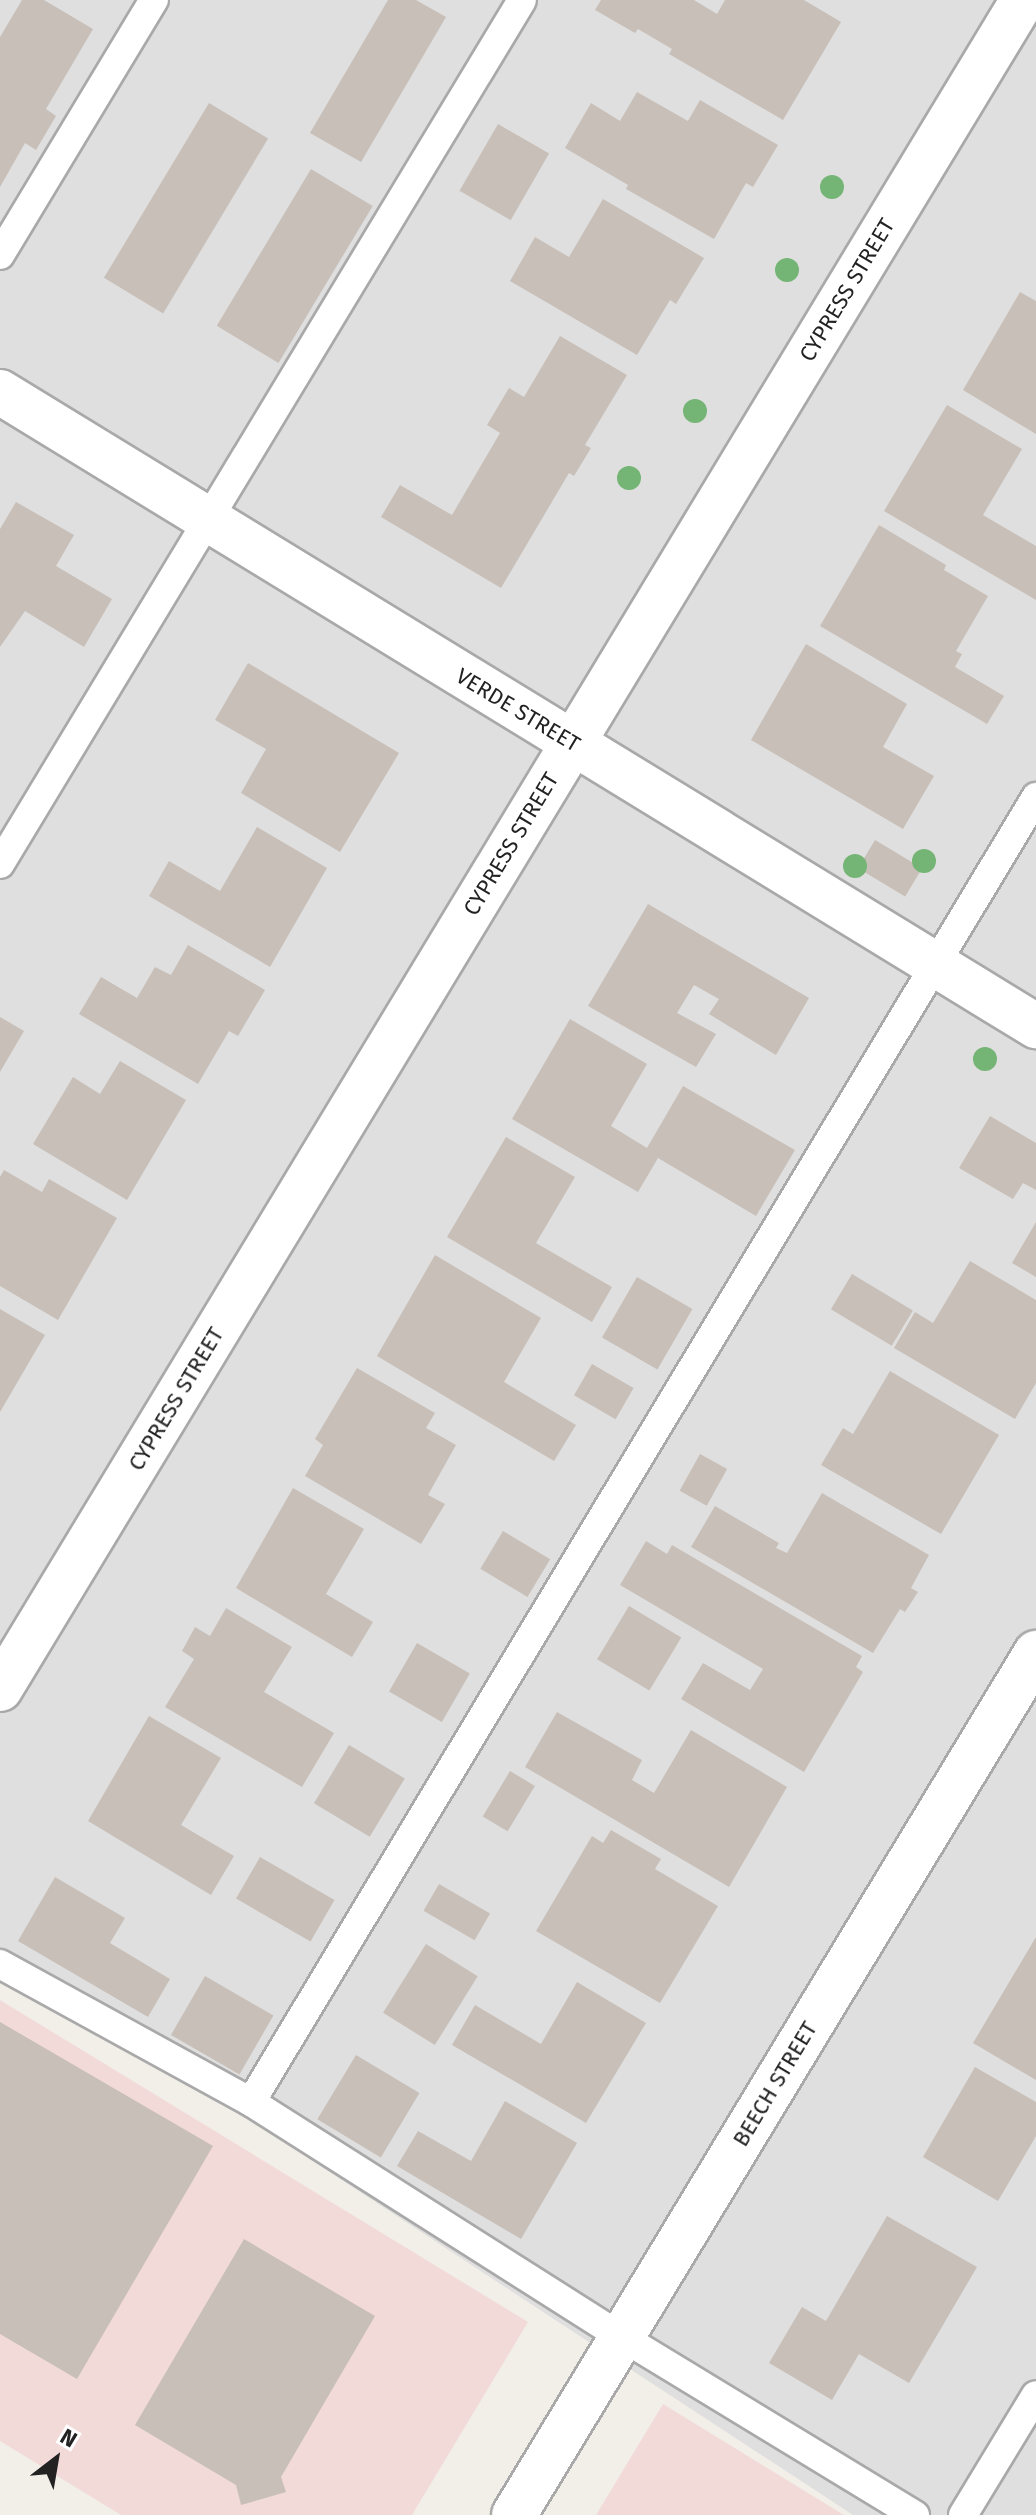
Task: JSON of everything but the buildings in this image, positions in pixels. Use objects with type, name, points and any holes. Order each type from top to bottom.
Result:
[{"type":"street","name":"CYPRESS STREET","points":[[0,1689],[1023,0]]},
{"type":"street","name":"VERDE STREET","points":[[0,392],[1036,1026]]},
{"type":"street","name":"BEECH STREET","points":[[514,2515],[1036,1653]]},
{"type":"lane","points":[[0,255],[154,0]]},
{"type":"lane","points":[[0,864],[205,518],[522,0]]},
{"type":"lane","points":[[251,2102],[1036,797]]},
{"type":"lane","points":[[0,1964],[251,2102],[622,2337],[915,2515]]},
{"type":"lane","points":[[963,2515],[1036,2395]]},
{"type":"shaded area","points":[[0,0],[1036,0],[1036,2515],[853,2515],[0,1956]]},
{"type":"shaded area","points":[[0,2000],[528,2322],[412,2515],[121,2515],[0,2441]]},
{"type":"shaded area","points":[[663,2404],[844,2515],[596,2515]]}]
